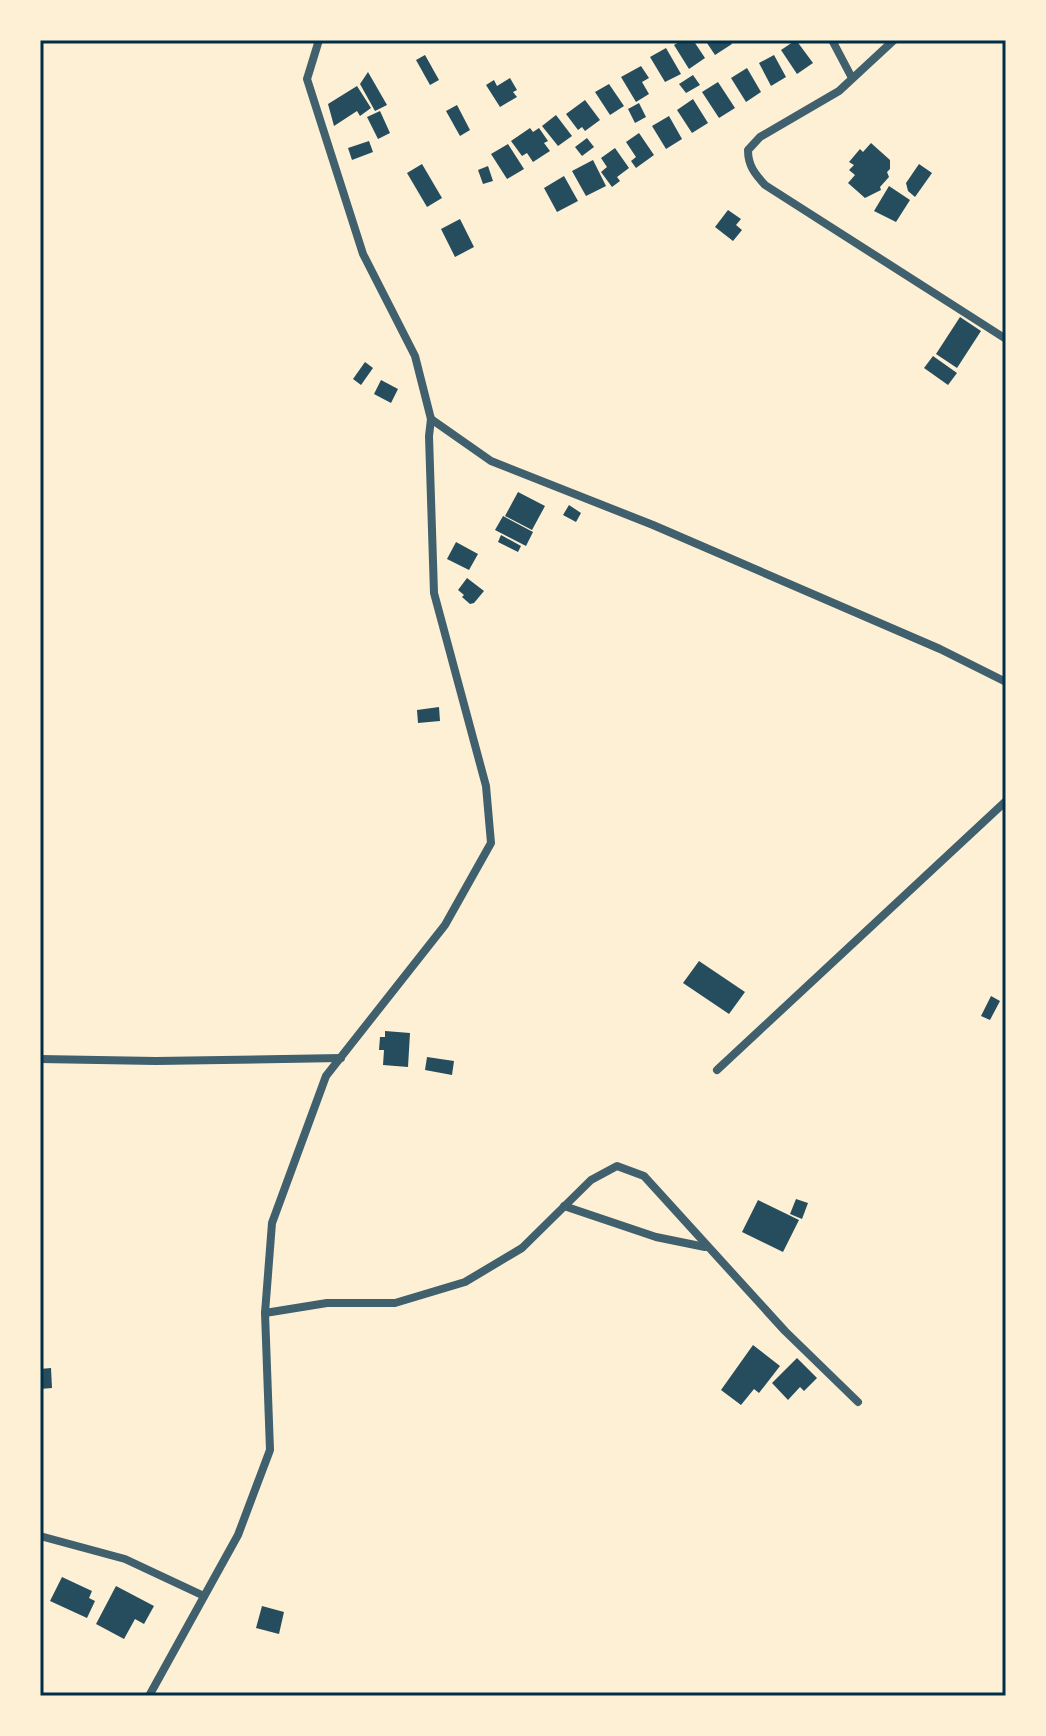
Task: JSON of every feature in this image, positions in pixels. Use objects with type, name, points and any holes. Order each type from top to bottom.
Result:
[{"type":"street","points":[[149,1696],[238,1535],[270,1450],[265,1313],[272,1223],[326,1076],[445,925],[491,843],[486,786],[434,593],[431,419],[415,356],[363,254],[319,123],[307,79],[319,40]]},
{"type":"street","points":[[832,40],[852,78]]},
{"type":"street","points":[[894,40],[839,91],[760,137],[748,150],[748,160],[753,172],[765,185],[1006,339]]},
{"type":"street","points":[[431,419],[491,461],[653,525],[911,636],[1006,682]]},
{"type":"street","points":[[717,1070],[1006,801]]},
{"type":"street","points":[[40,1059],[341,1058]]},
{"type":"street","points":[[265,1313],[327,1303],[395,1303],[465,1282],[522,1248],[591,1180],[617,1166],[644,1176],[785,1331],[858,1402]]},
{"type":"street","points":[[564,1206],[656,1237],[707,1248]]},
{"type":"street","points":[[40,1536],[125,1559],[204,1596]]},
{"type":"building","points":[[682,40],[693,40],[705,58],[689,69],[674,45]]},
{"type":"building","points":[[705,40],[729,40],[732,44],[715,55]]},
{"type":"building","points":[[796,40],[813,63],[797,74],[781,50]]},
{"type":"building","points":[[666,48],[681,74],[665,82],[650,57]]},
{"type":"building","points":[[425,55],[439,80],[430,85],[416,60]]},
{"type":"building","points":[[774,55],[786,77],[771,86],[759,63]]},
{"type":"building","points":[[641,66],[649,78],[642,82],[649,94],[636,102],[621,77]]},
{"type":"building","points":[[747,68],[761,92],[746,102],[731,78]]},
{"type":"building","points":[[368,72],[387,105],[375,111],[360,84]]},
{"type":"building","points":[[693,75],[700,85],[686,93],[679,84]]},
{"type":"building","points":[[510,78],[517,90],[513,92],[517,97],[500,107],[486,85],[494,80],[497,86]]},
{"type":"building","points":[[718,82],[735,108],[719,118],[702,92]]},
{"type":"building","points":[[609,84],[624,106],[610,115],[595,92]]},
{"type":"building","points":[[357,86],[371,108],[360,116],[357,111],[334,126],[328,104]]},
{"type":"building","points":[[693,99],[708,123],[692,133],[677,110]]},
{"type":"building","points":[[585,100],[600,120],[585,131],[582,127],[578,130],[566,114]]},
{"type":"building","points":[[639,103],[646,117],[635,123],[628,109]]},
{"type":"building","points":[[457,105],[470,130],[460,136],[446,111]]},
{"type":"building","points":[[380,111],[390,133],[378,139],[367,117]]},
{"type":"building","points":[[556,115],[572,136],[558,146],[542,126]]},
{"type":"building","points":[[669,116],[682,139],[666,149],[652,126]]},
{"type":"building","points":[[530,128],[533,132],[539,128],[548,141],[544,143],[550,151],[533,162],[527,153],[522,156],[511,141]]},
{"type":"building","points":[[639,133],[654,155],[636,168],[631,161],[636,157],[626,142]]},
{"type":"building","points":[[587,138],[594,147],[582,156],[575,147]]},
{"type":"building","points":[[369,141],[373,152],[352,160],[348,148]]},
{"type":"building","points":[[871,143],[890,160],[890,169],[881,190],[865,198],[848,183],[855,175],[849,170],[854,165],[849,162],[860,149],[863,152]]},
{"type":"building","points":[[508,144],[524,169],[507,179],[491,154]]},
{"type":"building","points":[[615,148],[629,168],[617,177],[620,181],[612,187],[601,172],[607,167],[601,158]]},
{"type":"building","points":[[593,160],[606,186],[586,196],[572,171]]},
{"type":"building","points":[[422,164],[442,198],[427,207],[407,173]]},
{"type":"building","points":[[919,164],[932,173],[915,197],[908,191],[906,183]]},
{"type":"building","points":[[488,166],[493,181],[483,184],[478,170]]},
{"type":"building","points":[[564,176],[578,201],[557,212],[544,188]]},
{"type":"building","points":[[889,186],[910,200],[896,222],[874,211]]},
{"type":"building","points":[[728,210],[741,219],[736,225],[742,230],[733,241],[715,227]]},
{"type":"building","points":[[460,219],[474,247],[455,257],[441,229]]},
{"type":"building","points":[[960,317],[981,331],[957,368],[936,354]]},
{"type":"building","points":[[933,356],[957,373],[948,385],[924,368]]},
{"type":"building","points":[[365,362],[373,368],[361,385],[353,379]]},
{"type":"building","points":[[381,380],[398,389],[391,403],[374,394]]},
{"type":"building","points":[[518,492],[545,506],[532,530],[505,516]]},
{"type":"building","points":[[569,505],[581,513],[576,522],[563,515]]},
{"type":"building","points":[[503,516],[533,532],[526,546],[495,530]]},
{"type":"building","points":[[501,535],[521,546],[518,552],[498,542]]},
{"type":"building","points":[[456,542],[478,554],[469,570],[447,559]]},
{"type":"building","points":[[467,578],[484,591],[470,604],[458,590]]},
{"type":"building","points":[[439,707],[440,721],[418,723],[417,710]]},
{"type":"building","points":[[699,961],[745,992],[729,1014],[683,983]]},
{"type":"building","points":[[991,996],[1000,1001],[990,1020],[981,1016]]},
{"type":"building","points":[[385,1031],[410,1033],[408,1067],[383,1065],[384,1050],[379,1050],[380,1037],[385,1037]]},
{"type":"building","points":[[427,1057],[454,1061],[452,1075],[425,1070]]},
{"type":"building","points":[[796,1199],[808,1203],[802,1219],[790,1214]]},
{"type":"building","points":[[758,1200],[799,1220],[783,1252],[742,1232]]},
{"type":"building","points":[[753,1345],[780,1366],[759,1393],[754,1389],[741,1405],[721,1390]]},
{"type":"building","points":[[797,1358],[817,1378],[804,1391],[800,1387],[788,1400],[772,1383]]},
{"type":"building","points":[[51,1368],[52,1388],[40,1389],[40,1369]]},
{"type":"building","points":[[62,1577],[92,1591],[89,1598],[95,1601],[87,1618],[50,1601]]},
{"type":"building","points":[[116,1586],[154,1606],[144,1624],[135,1619],[124,1639],[96,1624]]},
{"type":"building","points":[[262,1606],[284,1612],[279,1634],[256,1628]]}]
